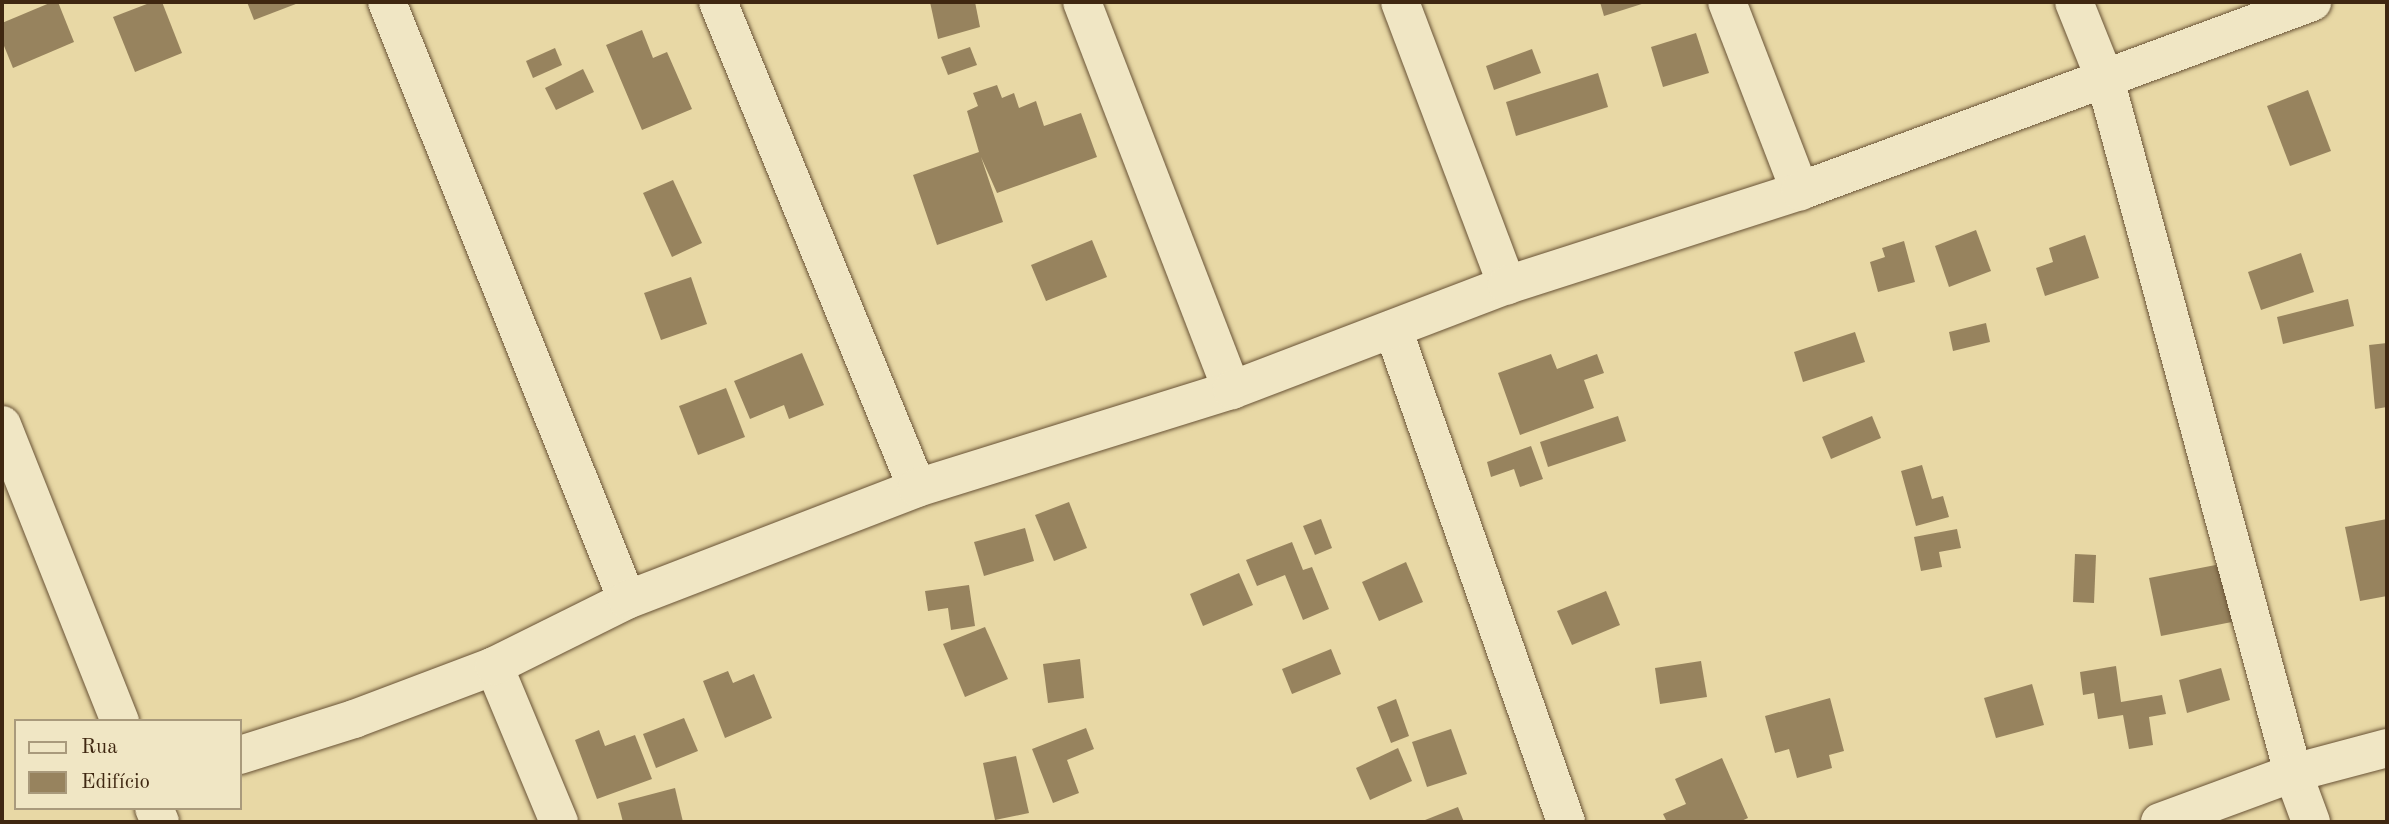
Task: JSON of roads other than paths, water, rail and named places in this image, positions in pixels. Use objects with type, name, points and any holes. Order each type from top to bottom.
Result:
[{"type":"street","points":[[387,2],[627,600]]},
{"type":"street","points":[[718,2],[916,488]]},
{"type":"street","points":[[1082,2],[1232,390]]},
{"type":"street","points":[[1400,2],[1507,285]]},
{"type":"street","points":[[1727,2],[1800,191]]},
{"type":"street","points":[[2074,2],[2105,79],[2293,773],[2311,822]]},
{"type":"street","points":[[242,754],[354,719],[494,666],[627,600],[916,488],[1232,390],[1507,285],[1800,191],[2312,2]]},
{"type":"street","points":[[1393,329],[1566,822]]},
{"type":"street","points":[[2,425],[119,719]]},
{"type":"street","points":[[494,666],[559,822]]},
{"type":"street","points":[[2160,822],[2293,773],[2387,748]]}]
